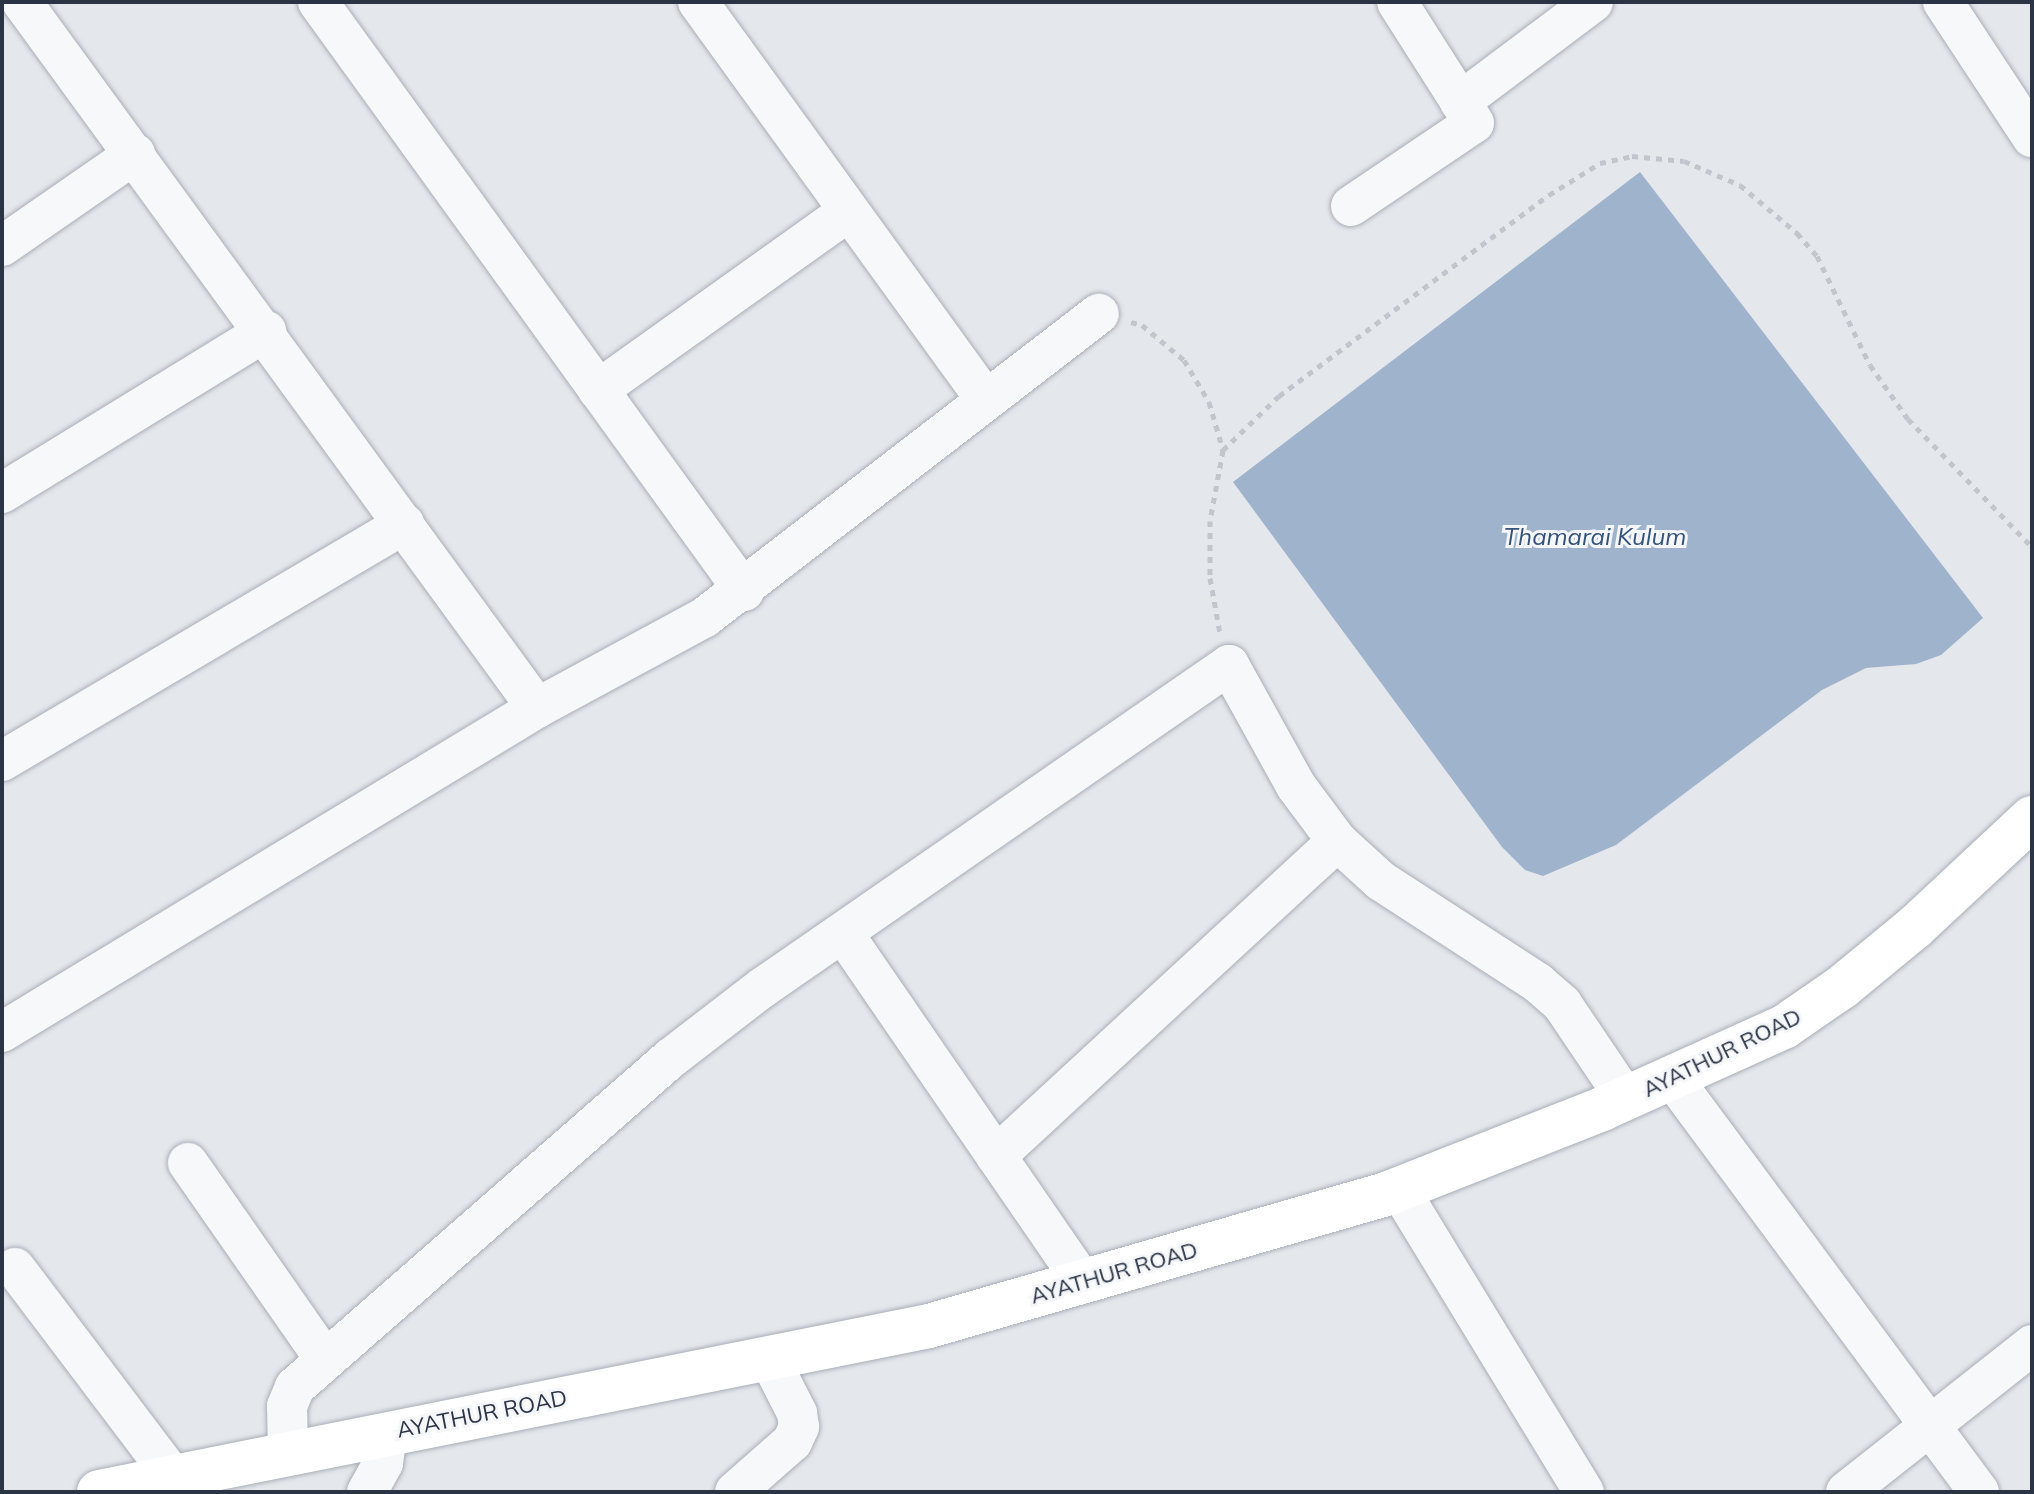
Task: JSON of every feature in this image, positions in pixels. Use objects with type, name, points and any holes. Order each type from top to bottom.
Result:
[{"type":"street","points":[[22,2],[266,331],[537,708]]},
{"type":"street","points":[[698,2],[985,399]]},
{"type":"street","points":[[1351,206],[1474,123],[1397,2]]},
{"type":"street","points":[[1460,102],[1593,2]]},
{"type":"street","points":[[1943,2],[2032,137]]},
{"type":"street","points":[[330,6],[598,390],[744,591]]},
{"type":"street","points":[[2,246],[135,154]]},
{"type":"street","points":[[598,390],[849,211]]},
{"type":"street","points":[[2,1032],[537,708],[654,647],[744,591],[985,399],[1099,314]]},
{"type":"street","points":[[2,493],[266,331]]},
{"type":"street","points":[[2,761],[404,524]]},
{"type":"street","points":[[288,1452],[287,1406],[295,1387],[324,1358],[671,1058],[843,933],[1229,665],[1296,786],[1337,841],[1381,881],[1538,983],[1562,1004],[1626,1099]]},
{"type":"street","name":"AYATHUR ROAD","points":[[99,1492],[929,1326],[1399,1189],[1626,1099],[1784,1027],[1842,987],[2032,818]]},
{"type":"street","points":[[996,1156],[1337,841]]},
{"type":"street","points":[[843,933],[1083,1282]]},
{"type":"street","points":[[1673,1079],[1979,1492]]},
{"type":"street","points":[[188,1163],[324,1358]]},
{"type":"street","points":[[1399,1189],[1584,1492]]},
{"type":"street","points":[[15,1268],[173,1477]]},
{"type":"street","points":[[1846,1492],[2032,1345]]},
{"type":"street","points":[[735,1492],[784,1450],[799,1427],[797,1413],[770,1360]]},
{"type":"street","points":[[367,1492],[383,1463],[387,1433]]},
{"type":"path","points":[[1223,450],[1279,396],[1549,195],[1600,163],[1632,156],[1684,161],[1740,185],[1797,233],[1817,256],[1870,365],[1908,419],[2032,547]]},
{"type":"path","points":[[1099,314],[1142,325],[1184,360],[1209,402],[1223,450],[1210,521],[1210,578],[1229,665]]},
{"type":"water","name":"Thamarai Kulum","points":[[1640,172],[1983,618],[1941,655],[1916,664],[1866,668],[1822,690],[1616,845],[1543,876],[1525,870],[1502,847],[1233,482]]}]
